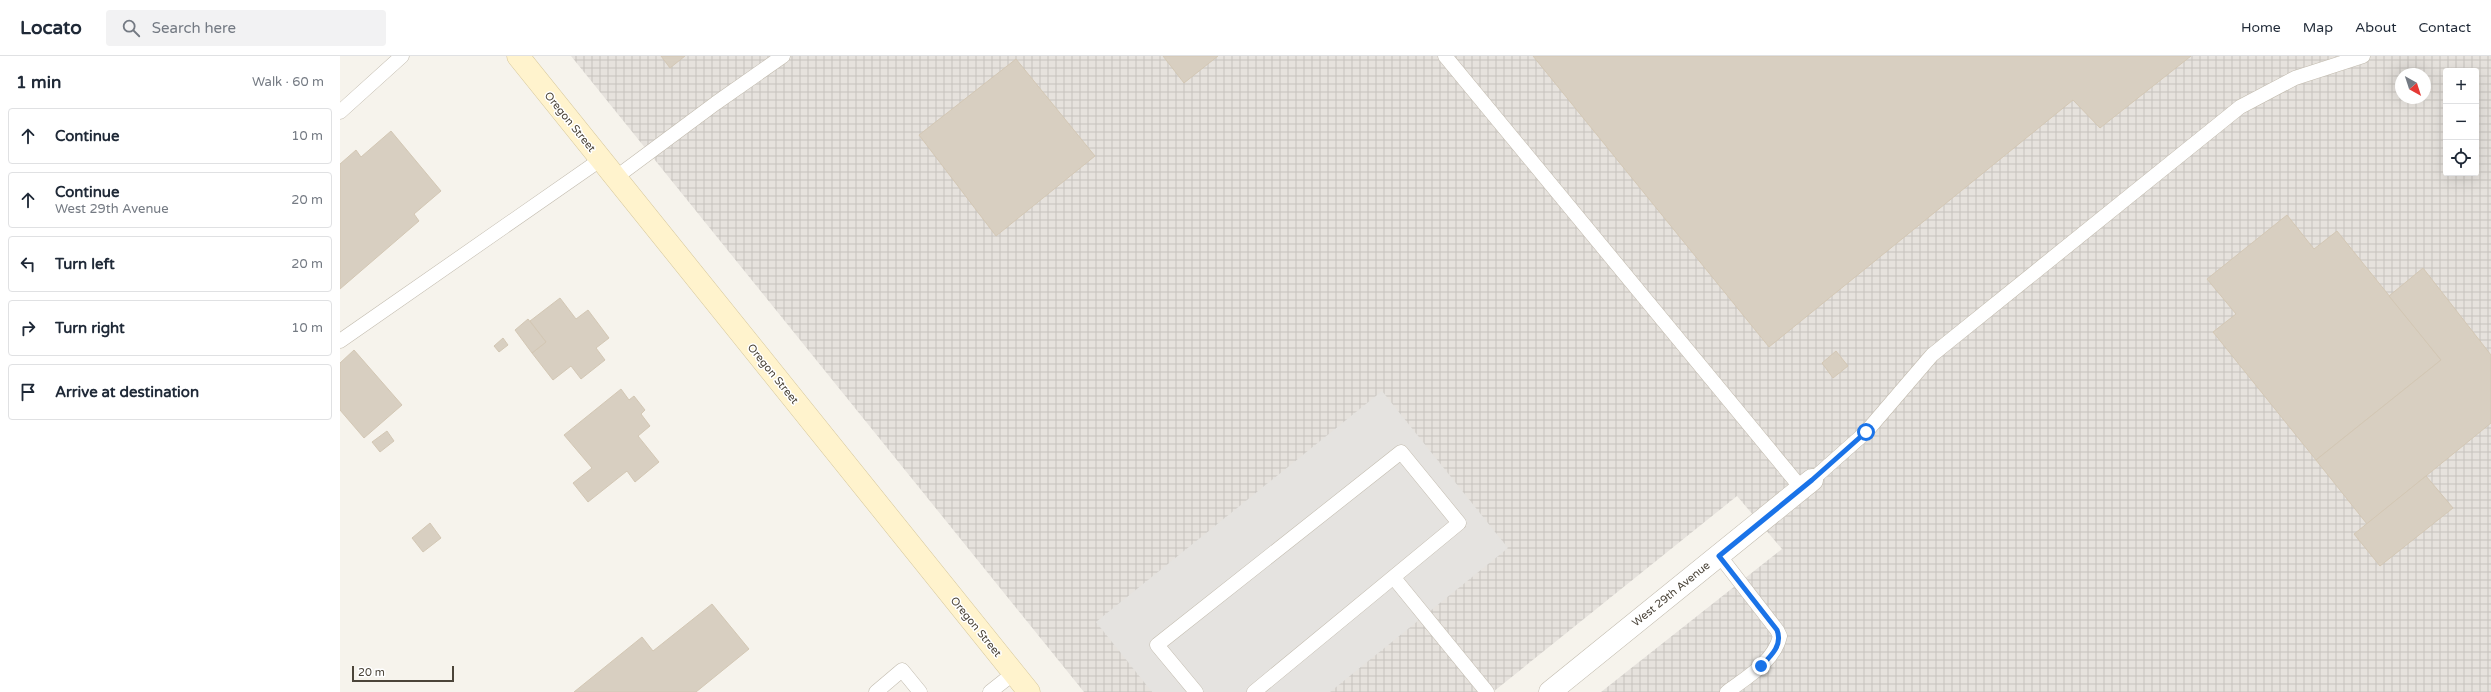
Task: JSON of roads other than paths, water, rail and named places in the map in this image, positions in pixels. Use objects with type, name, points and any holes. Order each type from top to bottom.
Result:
[{"type":"street","name":"Oregon Street","points":[[518,56],[600,160],[1029,692]]},
{"type":"street","name":"West 29th Avenue","points":[[1550,692],[1807,485]]},
{"type":"lane","points":[[340,112],[402,56]]},
{"type":"lane","points":[[615,178],[716,103],[783,56]]},
{"type":"lane","points":[[1445,56],[1807,485],[1866,432],[1932,355],[2240,106],[2295,78],[2363,56]]},
{"type":"lane","points":[[340,341],[600,160]]},
{"type":"lane","points":[[1196,692],[1157,645],[1401,452],[1459,523],[1254,692]]},
{"type":"lane","points":[[1719,556],[1777,630],[1780,636],[1774,653],[1761,666],[1727,692]]},
{"type":"lane","points":[[1394,578],[1487,692]]},
{"type":"lane","points":[[876,692],[902,670],[920,692]]},
{"type":"lane","points":[[990,692],[1014,673]]}]
